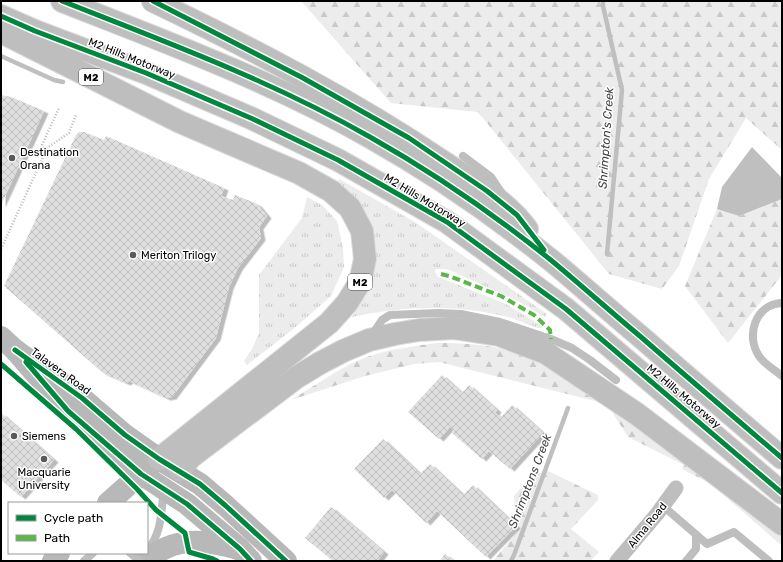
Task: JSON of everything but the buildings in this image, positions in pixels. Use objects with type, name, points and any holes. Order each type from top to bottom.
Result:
[{"type":"highway","name":"M2 Hills Motorway","points":[[62,1],[191,52],[316,107],[371,137],[447,184],[501,221],[552,262],[782,458]]},
{"type":"highway","points":[[153,1],[303,78],[409,138],[487,191],[517,215],[552,262]]},
{"type":"highway","name":"M2 Hills Motorway","points":[[1,16],[35,31],[146,73],[253,119],[338,160],[447,222],[566,309],[782,493]]},
{"type":"highway","name":"M2","points":[[1,32],[180,122],[299,173],[331,190],[350,208],[362,231],[365,259],[360,282],[347,304],[329,323],[160,459]]},
{"type":"highway","points":[[180,470],[191,457],[297,377],[343,350],[369,340],[419,330],[453,328],[499,335],[546,353],[637,414],[782,524]]},
{"type":"main road","name":"Talavera Road","points":[[8,343],[82,398],[125,435],[200,484],[286,561]]},
{"type":"main road","name":"Talavera Road","points":[[8,343],[68,411],[141,474],[187,504],[245,555]]},
{"type":"main road","points":[[109,502],[160,459]]},
{"type":"main road","points":[[164,488],[180,470]]},
{"type":"main road","points":[[146,561],[156,552],[168,546],[183,542],[218,543],[245,555]]},
{"type":"street","name":"Alma Road","points":[[622,559],[664,506],[676,488]]},
{"type":"lane","points":[[463,156],[491,177],[517,215]]},
{"type":"lane","points":[[782,303],[771,304],[762,311],[755,320],[752,332],[753,343],[759,357],[782,376]]},
{"type":"lane","points":[[369,340],[382,320],[390,315],[438,313],[461,314],[500,322],[551,339],[578,352],[616,380]]},
{"type":"lane","points":[[148,550],[154,542],[159,530],[164,488]]},
{"type":"lane","points":[[664,506],[707,544],[734,532],[769,561]]},
{"type":"lane","points":[[686,561],[696,549],[696,535]]},
{"type":"lane","points":[[84,561],[92,554]]},
{"type":"lane","points":[[131,554],[140,561]]},
{"type":"path","points":[[1,249],[45,153],[42,145],[59,108]]},
{"type":"path","points":[[44,150],[69,133],[76,115]]},
{"type":"green space","points":[[301,1],[782,1],[782,150],[746,118],[709,179],[679,266],[662,289],[609,274],[478,112],[391,103]]},
{"type":"green space","points":[[339,179],[415,222],[547,314],[545,317],[518,301],[447,269],[436,269],[435,272],[438,277],[504,303],[541,325],[542,328],[538,328],[512,318],[472,310],[432,308],[412,309],[372,313],[352,317],[362,299],[354,197],[338,181]]},
{"type":"green space","points":[[307,197],[322,205],[337,221],[343,248],[344,267],[331,296],[297,326],[247,365],[244,361],[252,349],[259,333],[259,275],[302,218]]},
{"type":"green space","points":[[782,199],[782,275],[728,343],[685,286],[717,209],[739,216]]},
{"type":"green space","points":[[437,343],[474,344],[509,351],[530,358],[571,377],[626,414],[782,534],[782,546],[711,484],[682,469],[684,465],[628,437],[607,404],[439,362],[414,364],[365,376],[291,400],[338,371],[367,357],[393,350]]},
{"type":"green space","points":[[548,471],[598,495],[598,500],[571,529],[599,552],[590,561],[493,561],[517,532],[514,496],[531,476]]},
{"type":"shaded area","points":[[752,147],[782,178],[782,199],[739,216],[717,209],[722,187]]},
{"type":"waterway","name":"Shrimpton's Creek","points":[[603,1],[622,90],[607,254]]},
{"type":"waterway","points":[[1,56],[54,80],[63,82]]},
{"type":"waterway","name":"Shrimptons Creek","points":[[511,561],[568,408]]},
{"type":"marked path","points":[[441,274],[501,296],[534,315],[550,330],[551,339]]},
{"type":"cycle path","points":[[62,1],[179,47],[257,80],[370,137],[441,180],[509,227],[552,261],[782,458]]},
{"type":"cycle path","points":[[153,1],[303,78],[409,138],[487,191],[517,215],[544,250]]},
{"type":"cycle path","points":[[1,16],[35,31],[146,73],[253,119],[338,160],[447,222],[566,309],[782,493]]},
{"type":"cycle path","points":[[15,350],[82,398],[125,435],[159,459],[200,484],[286,561]]},
{"type":"cycle path","points":[[26,362],[68,411],[141,474],[187,504],[240,549],[251,561]]},
{"type":"cycle path","points":[[1,364],[76,429],[137,489],[156,510],[185,533],[189,552],[217,561]]},
{"type":"place","name":"Destination Orana","points":[[12,158]]},
{"type":"place","name":"Meriton Trilogy","points":[[133,255]]},
{"type":"place","name":"Siemens","points":[[14,436]]},
{"type":"place","name":"Macquarie University","points":[[44,459]]}]
